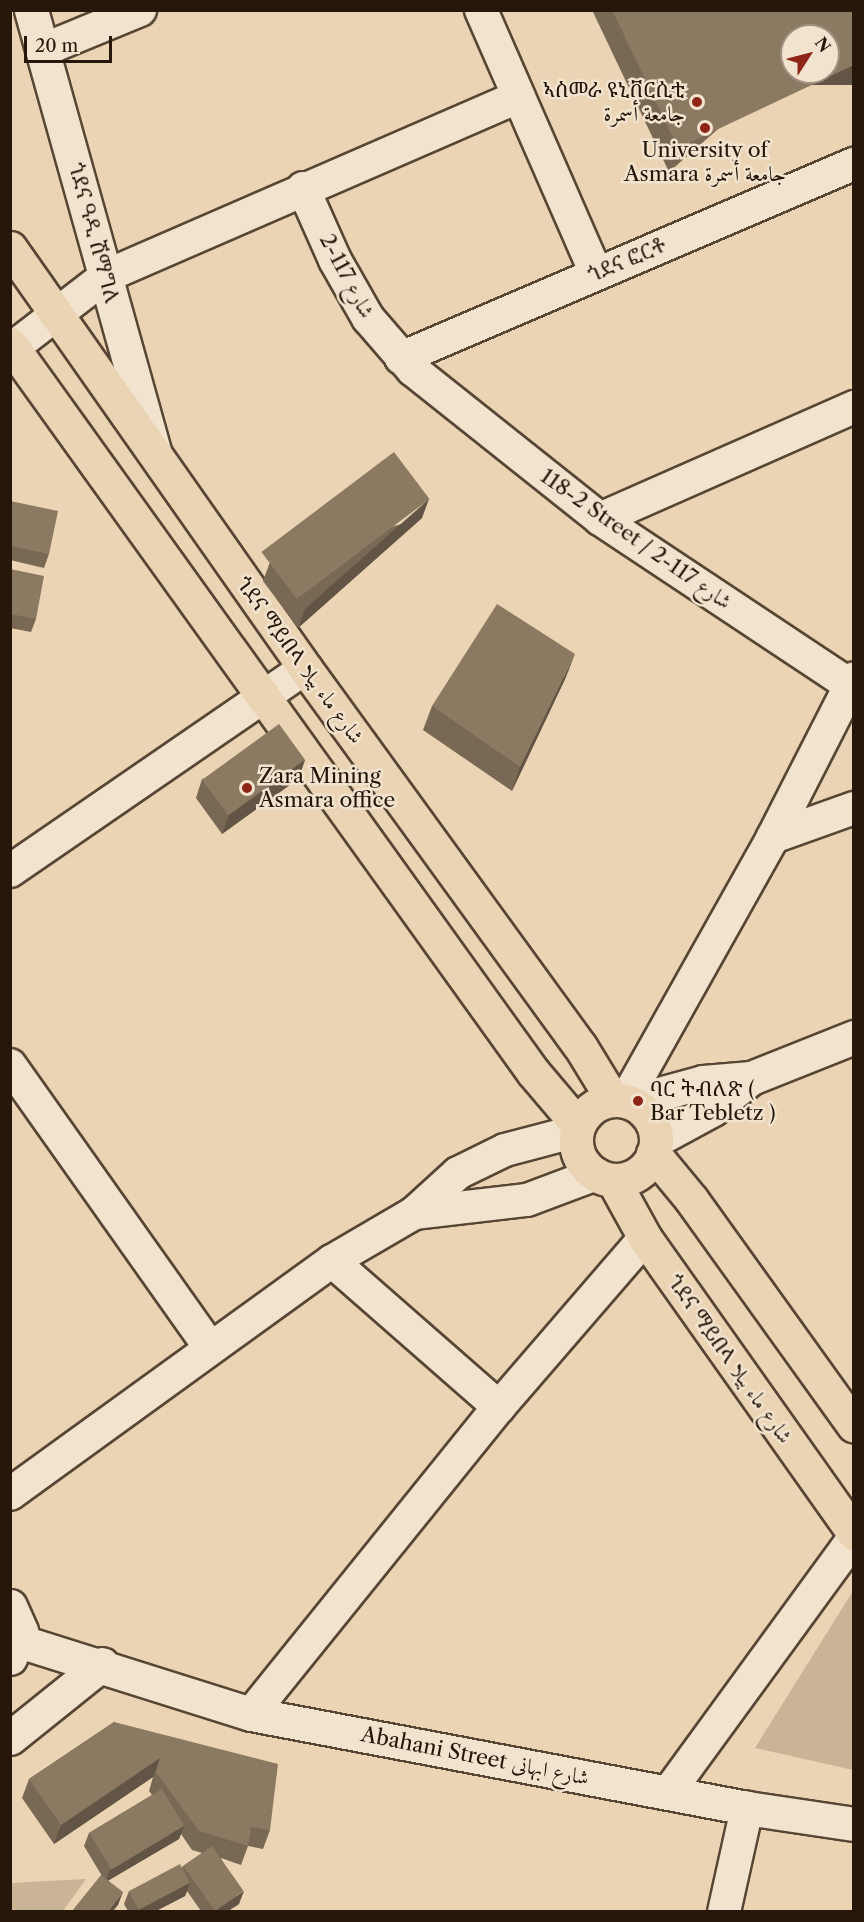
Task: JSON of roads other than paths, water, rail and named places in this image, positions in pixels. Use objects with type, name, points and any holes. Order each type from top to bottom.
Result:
[{"type":"highway","name":"ጎደና ማይበላ شارع ماء بيلا","points":[[10,248],[305,668],[580,1046],[623,1101]]},
{"type":"highway","points":[[11,347],[533,1072],[578,1128],[579,1156],[604,1177],[638,1174],[655,1147]]},
{"type":"highway","points":[[193,601],[237,572]]},
{"type":"highway","points":[[578,1128],[592,1108],[623,1101],[644,1111],[655,1147],[854,1426]]},
{"type":"highway","name":"ጎደና ማይበላ شارع ماء بيلا","points":[[604,1177],[854,1535]]},
{"type":"street","name":"ጎደና ዓዲ ሽማግለ","points":[[31,10],[156,455]]},
{"type":"street","points":[[44,50],[140,10]]},
{"type":"street","points":[[481,10],[596,273]]},
{"type":"street","points":[[11,347],[58,315],[106,276],[303,188],[518,97]]},
{"type":"street","name":"ጎደና ፎርቶ","points":[[401,358],[854,164]]},
{"type":"street","name":"شارع 117-2","points":[[303,188],[335,260],[368,318],[401,358]]},
{"type":"street","name":"118-2 Street / شارع 117-2","points":[[401,358],[600,519],[852,681]]},
{"type":"street","points":[[600,519],[854,407]]},
{"type":"street","points":[[10,871],[305,668]]},
{"type":"street","points":[[623,1101],[773,837],[852,681]]},
{"type":"street","points":[[773,837],[854,808]]},
{"type":"street","points":[[655,1147],[713,1108],[751,1078],[854,1037]]},
{"type":"street","points":[[10,1065],[210,1347]]},
{"type":"street","points":[[623,1101],[703,1082],[751,1078]]},
{"type":"street","points":[[10,1494],[210,1347],[333,1261],[414,1213],[458,1173],[505,1150],[578,1128]]},
{"type":"street","points":[[414,1213],[527,1200],[604,1177]]},
{"type":"street","points":[[251,1714],[499,1407],[645,1238]]},
{"type":"street","points":[[333,1261],[499,1407]]},
{"type":"street","points":[[668,1793],[854,1535]]},
{"type":"street","points":[[10,1606],[19,1620],[15,1649]]},
{"type":"street","name":"Abahani Street شارع ابهانى","points":[[15,1649],[102,1664],[251,1714],[747,1808],[854,1824]]},
{"type":"street","points":[[10,1738],[102,1664]]},
{"type":"street","points":[[724,1911],[747,1808]]},
{"type":"place","name":"ኣስመራ ዩኒቨርሲቲ جامعة أسمرة","points":[[697,102]]},
{"type":"place","name":"University of Asmara جامعة أسمرة","points":[[705,128]]},
{"type":"place","name":"Zara Mining Asmara office","points":[[247,788]]},
{"type":"place","name":"ባር ትብለጽ ( Bar Tebletz )","points":[[638,1101]]}]
